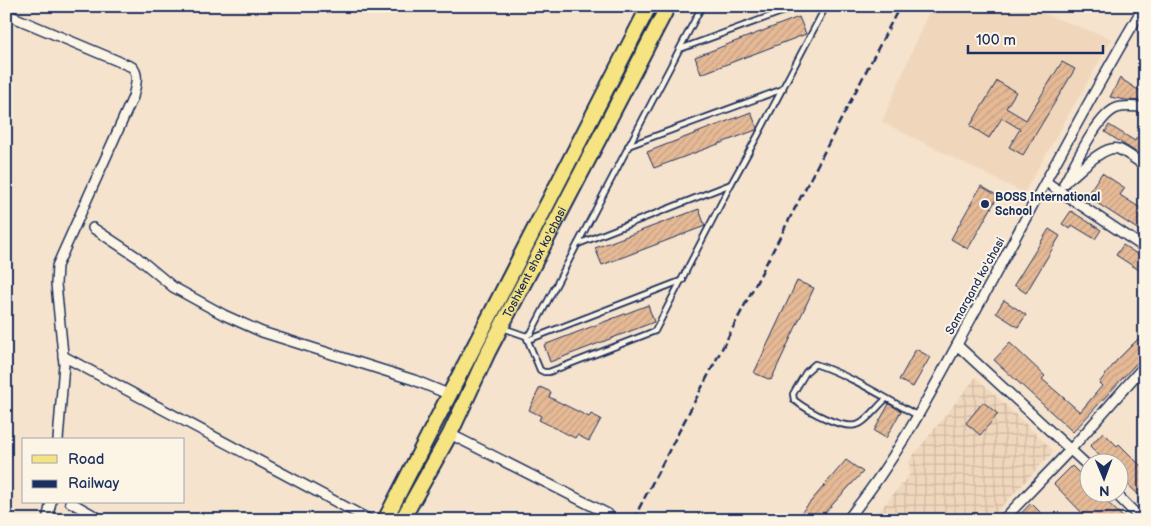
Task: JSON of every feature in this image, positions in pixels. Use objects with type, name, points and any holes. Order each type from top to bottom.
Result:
[{"type":"main road","name":"Toshkent shox ko'chasi","points":[[385,520],[448,394],[650,6]]},
{"type":"main road","name":"Toshkent shox ko'chasi","points":[[402,520],[450,434],[488,352],[668,6]]},
{"type":"main road","points":[[474,344],[488,352]]},
{"type":"street","name":"Samarqand ko'chasi","points":[[847,520],[883,472],[918,416],[1144,6]]},
{"type":"street","points":[[6,14],[132,67],[137,76],[133,97],[57,266],[56,284],[64,364],[58,438]]},
{"type":"street","points":[[1062,188],[1095,129],[1108,112],[1119,107],[1145,106]]},
{"type":"street","points":[[1062,188],[1102,152],[1109,149],[1117,149],[1145,166]]},
{"type":"street","points":[[1046,182],[1062,188],[1145,248]]},
{"type":"street","points":[[93,228],[137,257],[173,287],[224,315],[262,332],[414,380],[448,394]]},
{"type":"street","points":[[957,345],[1078,456]]},
{"type":"street","points":[[63,356],[370,520]]},
{"type":"street","points":[[1004,520],[1071,449],[1145,365]]},
{"type":"street","points":[[450,434],[608,514]]},
{"type":"street","points":[[47,520],[51,504]]},
{"type":"street","points":[[74,504],[102,520]]},
{"type":"street","points":[[1126,504],[1142,520]]},
{"type":"lane","points":[[527,338],[703,6]]},
{"type":"lane","points":[[680,49],[798,6]]},
{"type":"lane","points":[[527,338],[540,370],[549,372],[655,331],[826,6]]},
{"type":"lane","points":[[628,146],[783,89]]},
{"type":"lane","points":[[578,244],[731,184]]},
{"type":"lane","points":[[501,327],[527,338],[683,280]]},
{"type":"lane","points":[[886,398],[860,424],[843,426],[803,408],[794,400],[793,394],[806,372],[816,364],[832,370],[886,398],[918,416]]},
{"type":"shaded area","points":[[931,6],[1023,6],[1112,39],[1024,193],[882,122]]},
{"type":"shaded area","points":[[976,377],[1054,451],[989,520],[872,520],[910,474],[909,461]]},
{"type":"building","points":[[799,17],[806,34],[701,74],[695,57]]},
{"type":"building","points":[[1062,62],[1075,69],[1023,155],[1009,147],[1020,129],[1002,118],[989,138],[970,126],[997,81],[1016,92],[1006,108],[1026,120]]},
{"type":"building","points":[[1120,78],[1138,90],[1145,91],[1145,101],[1110,97]]},
{"type":"building","points":[[751,112],[756,130],[654,168],[647,152]]},
{"type":"building","points":[[1109,125],[1135,141],[1137,137],[1145,142],[1145,158],[1105,132]]},
{"type":"building","points":[[1102,173],[1125,188],[1120,195],[1145,211],[1145,234],[1086,196]]},
{"type":"building","points":[[981,186],[998,196],[968,249],[951,239]]},
{"type":"building","points":[[699,209],[705,226],[602,265],[595,248]]},
{"type":"building","points":[[1071,211],[1101,230],[1095,239],[1072,225],[1070,229],[1062,224]]},
{"type":"building","points":[[1049,229],[1060,236],[1026,293],[1014,285]]},
{"type":"building","points":[[1123,245],[1145,259],[1145,271],[1140,268],[1139,270],[1116,255]]},
{"type":"building","points":[[797,281],[814,288],[771,380],[754,373]]},
{"type":"building","points":[[1004,300],[1026,315],[1018,327],[996,313]]},
{"type":"building","points":[[648,305],[654,322],[550,362],[544,345]]},
{"type":"building","points":[[1145,332],[1145,354],[1073,432],[994,360],[1010,343],[1045,376],[1042,379],[1080,412],[1102,386],[1099,383],[1117,360]]},
{"type":"building","points":[[916,349],[930,357],[913,387],[899,380]]},
{"type":"building","points":[[540,387],[551,392],[549,397],[589,417],[591,414],[601,419],[589,441],[577,435],[575,438],[539,420],[541,416],[529,410]]},
{"type":"building","points":[[983,402],[998,414],[980,435],[966,423]]},
{"type":"building","points":[[889,404],[901,411],[886,438],[874,431]]},
{"type":"building","points":[[1103,432],[1117,446],[1119,444],[1145,470],[1145,501],[1128,485],[1128,454],[1098,454],[1090,446]]},
{"type":"building","points":[[846,460],[863,472],[818,520],[795,520]]},
{"type":"building","points":[[1072,466],[1078,472],[1078,504],[1109,504],[1126,520],[1089,520],[1054,484]]},
{"type":"building","points":[[1031,503],[1048,520],[1015,520]]},
{"type":"railway","points":[[633,520],[900,6]]},
{"type":"place","name":"BOSS International School","points":[[985,204]]}]
